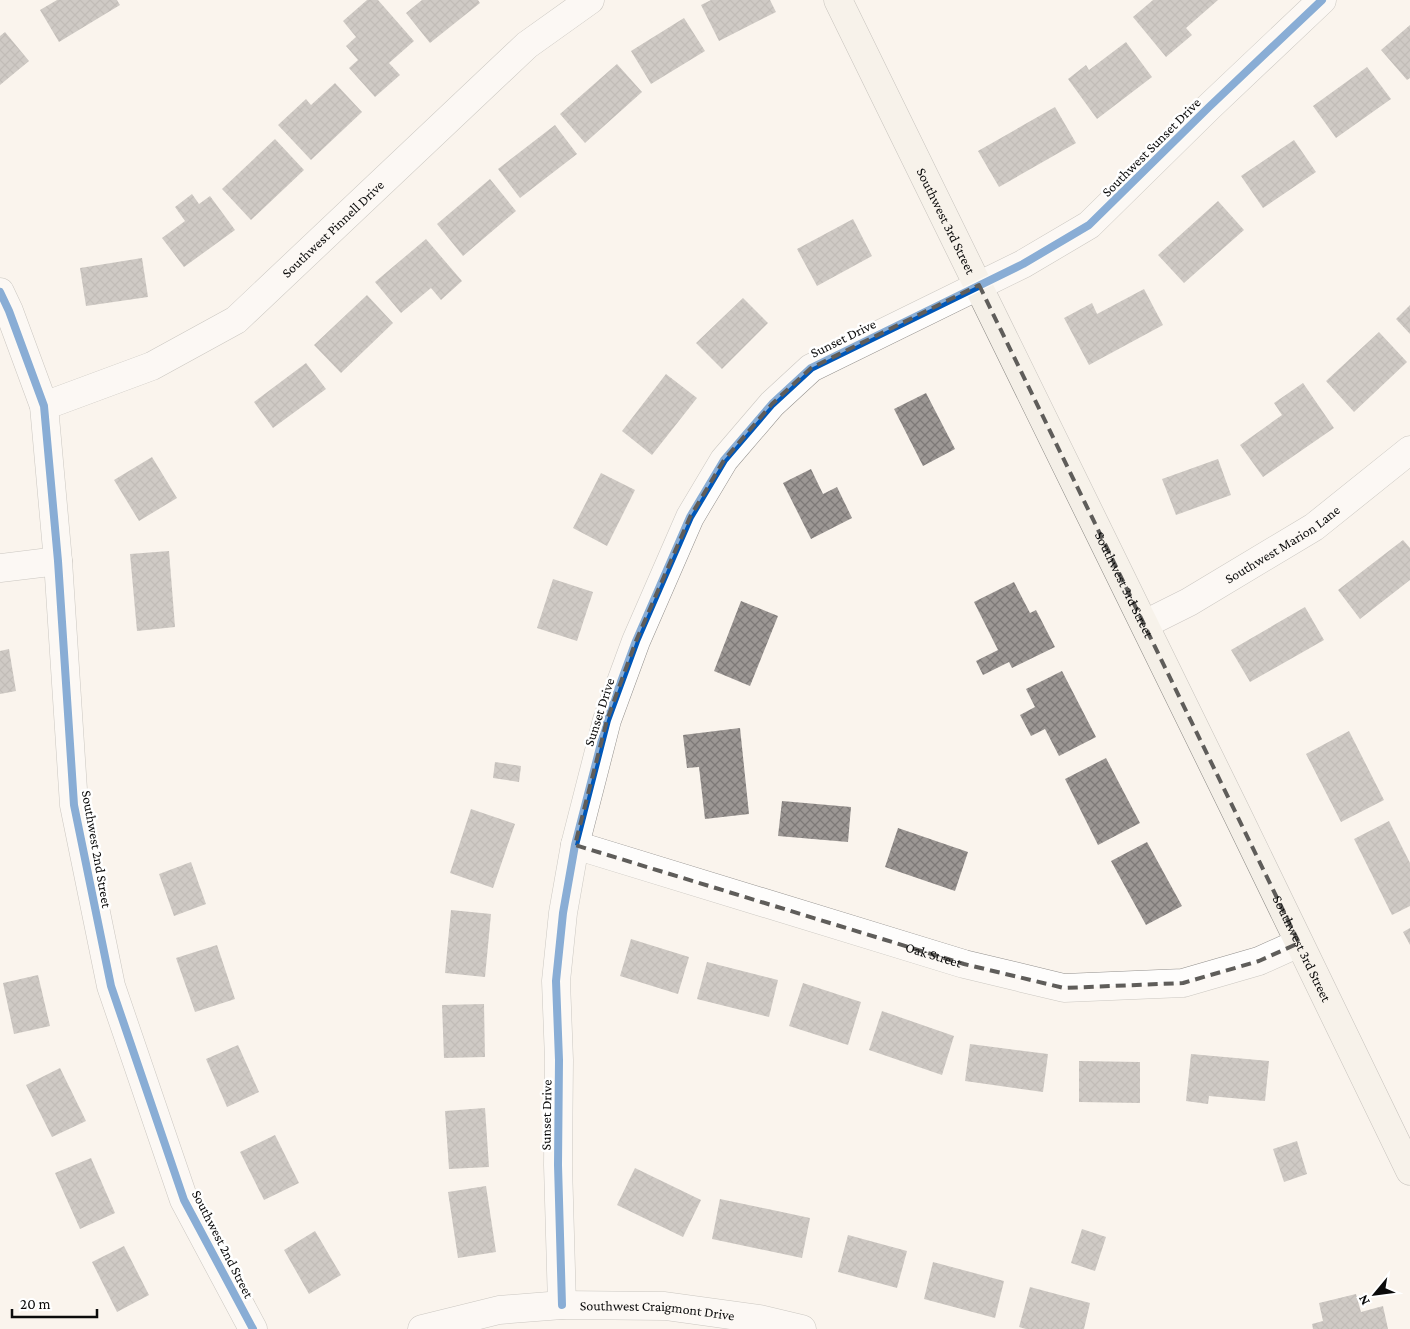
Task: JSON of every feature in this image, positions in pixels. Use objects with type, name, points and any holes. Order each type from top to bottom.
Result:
[{"type":"main road","name":"Southwest 3rd Street","points":[[838,0],[1145,624],[1410,1171]]},
{"type":"street","name":"Southwest Pinnell Drive","points":[[44,406],[152,366],[236,320],[527,45],[590,0]]},
{"type":"street","name":"Southwest Sunset Drive","points":[[978,285],[1023,264],[1090,225],[1209,107],[1322,0]]},
{"type":"street","name":"Sunset Drive","points":[[562,1305],[558,1165],[559,1060],[556,981],[563,913],[575,845],[607,720],[636,641],[690,517],[724,460],[772,404],[811,368],[978,285]]},
{"type":"street","name":"Southwest 2nd Street","points":[[0,292],[9,311],[44,406],[58,561],[74,805],[111,986],[184,1200],[253,1329]]},
{"type":"street","name":"Southwest Marion Lane","points":[[1145,624],[1189,602],[1314,527],[1410,450]]},
{"type":"street","points":[[0,568],[58,561]]},
{"type":"street","name":"Oak Street","points":[[575,845],[964,964],[1064,988],[1182,983],[1259,962],[1299,943]]},
{"type":"street","name":"Southwest Craigmont Drive","points":[[422,1329],[499,1310],[562,1305],[665,1306],[760,1318],[802,1329]]},
{"type":"highlighted area","points":[[979,285],[1299,943],[1259,961],[1183,983],[1064,988],[964,964],[575,845],[607,720],[636,641],[690,517],[724,460],[772,404],[811,368]]},
{"type":"building","points":[[57,0],[117,0],[120,5],[59,42],[40,10]]},
{"type":"building","points":[[367,0],[378,0],[414,41],[389,63],[400,75],[375,97],[349,68],[358,60],[346,46],[356,37],[343,21]]},
{"type":"building","points":[[422,0],[478,0],[480,3],[430,43],[406,13]]},
{"type":"building","points":[[711,0],[770,0],[776,12],[719,41],[701,5]]},
{"type":"building","points":[[1153,0],[1218,0],[1186,28],[1192,35],[1166,57],[1133,17]]},
{"type":"building","points":[[684,18],[705,51],[651,84],[631,51]]},
{"type":"building","points":[[1410,25],[1410,78],[1407,80],[1381,50]]},
{"type":"building","points":[[5,32],[29,61],[0,85],[0,36]]},
{"type":"building","points":[[1126,42],[1152,77],[1097,119],[1068,79],[1086,65],[1089,70]]},
{"type":"building","points":[[617,64],[642,92],[585,143],[560,114]]},
{"type":"building","points":[[1367,67],[1391,99],[1336,138],[1313,106]]},
{"type":"building","points":[[335,83],[362,112],[311,160],[278,125],[306,99],[311,105]]},
{"type":"building","points":[[1055,107],[1076,143],[999,187],[978,151]]},
{"type":"building","points":[[555,125],[577,154],[520,198],[498,169]]},
{"type":"building","points":[[275,139],[304,170],[251,220],[222,189]]},
{"type":"building","points":[[1294,140],[1316,172],[1263,208],[1241,176]]},
{"type":"building","points":[[490,179],[516,211],[463,256],[437,224]]},
{"type":"building","points":[[192,194],[199,204],[210,196],[235,230],[184,267],[162,238],[185,221],[175,207]]},
{"type":"building","points":[[1218,201],[1244,230],[1184,283],[1158,255]]},
{"type":"building","points":[[853,219],[872,256],[817,286],[797,249]]},
{"type":"building","points":[[426,239],[462,281],[441,300],[431,288],[401,313],[375,282]]},
{"type":"building","points":[[142,258],[148,297],[86,306],[80,268]]},
{"type":"building","points":[[1144,289],[1163,325],[1089,365],[1064,318],[1092,303],[1097,314]]},
{"type":"building","points":[[367,295],[393,323],[341,373],[314,345]]},
{"type":"building","points":[[743,298],[768,323],[722,369],[696,343]]},
{"type":"building","points":[[1410,305],[1410,334],[1396,319]]},
{"type":"building","points":[[1379,332],[1407,362],[1354,412],[1326,381]]},
{"type":"building","points":[[306,363],[326,389],[273,428],[254,402]]},
{"type":"building","points":[[666,374],[697,398],[652,455],[622,431]]},
{"type":"building","points":[[1303,383],[1334,428],[1263,477],[1240,445],[1282,415],[1274,403]]},
{"type":"building","points":[[926,393],[955,449],[923,466],[894,409]]},
{"type":"building","points":[[152,457],[177,498],[139,521],[114,480]]},
{"type":"building","points":[[1218,459],[1231,495],[1176,515],[1162,479]]},
{"type":"building","points":[[811,469],[823,494],[837,487],[852,518],[811,539],[783,483]]},
{"type":"building","points":[[601,473],[635,490],[607,546],[573,528]]},
{"type":"building","points":[[1403,540],[1410,548],[1410,580],[1360,619],[1338,590]]},
{"type":"building","points":[[169,551],[175,627],[137,631],[130,554]]},
{"type":"building","points":[[553,579],[593,592],[577,641],[537,628]]},
{"type":"building","points":[[1014,582],[1030,613],[1036,610],[1055,647],[1012,668],[1009,662],[983,675],[976,661],[998,650],[974,602]]},
{"type":"building","points":[[741,601],[778,616],[750,686],[714,671]]},
{"type":"building","points":[[1305,607],[1324,640],[1250,682],[1231,650]]},
{"type":"building","points":[[9,649],[16,691],[0,694],[0,651]]},
{"type":"building","points":[[1062,671],[1096,737],[1059,756],[1045,729],[1031,736],[1020,715],[1035,707],[1026,689]]},
{"type":"building","points":[[740,728],[749,814],[705,819],[699,767],[687,768],[683,735]]},
{"type":"building","points":[[1349,731],[1384,800],[1341,822],[1306,754]]},
{"type":"building","points":[[1106,758],[1140,823],[1098,845],[1065,779]]},
{"type":"building","points":[[495,762],[521,766],[519,782],[493,778]]},
{"type":"building","points":[[782,801],[851,807],[848,842],[778,836]]},
{"type":"building","points":[[471,809],[515,824],[493,888],[450,873]]},
{"type":"building","points":[[1389,821],[1410,863],[1410,906],[1392,915],[1354,839]]},
{"type":"building","points":[[898,828],[968,852],[955,891],[885,867]]},
{"type":"building","points":[[1147,842],[1182,906],[1146,925],[1111,861]]},
{"type":"building","points":[[191,862],[206,904],[174,916],[159,874]]},
{"type":"building","points":[[451,910],[491,914],[485,977],[445,973]]},
{"type":"building","points":[[1410,928],[1410,945],[1403,932]]},
{"type":"building","points":[[631,939],[689,957],[678,994],[620,976]]},
{"type":"building","points":[[217,945],[235,999],[195,1012],[176,958]]},
{"type":"building","points":[[707,962],[778,980],[769,1017],[697,999]]},
{"type":"building","points":[[38,975],[50,1026],[14,1034],[3,983]]},
{"type":"building","points":[[803,983],[861,1002],[848,1045],[789,1026]]},
{"type":"building","points":[[484,1004],[485,1057],[444,1058],[442,1005]]},
{"type":"building","points":[[882,1011],[954,1036],[942,1075],[869,1050]]},
{"type":"building","points":[[970,1044],[1048,1054],[1043,1092],[965,1081]]},
{"type":"building","points":[[238,1045],[259,1092],[227,1107],[206,1059]]},
{"type":"building","points":[[1191,1054],[1269,1061],[1265,1101],[1209,1096],[1208,1104],[1186,1101]]},
{"type":"building","points":[[1079,1061],[1140,1062],[1140,1103],[1079,1102]]},
{"type":"building","points":[[60,1068],[86,1121],[52,1137],[26,1085]]},
{"type":"building","points":[[485,1108],[489,1167],[449,1169],[445,1111]]},
{"type":"building","points":[[275,1135],[299,1183],[264,1200],[240,1152]]},
{"type":"building","points":[[1297,1141],[1307,1174],[1284,1182],[1273,1149]]},
{"type":"building","points":[[91,1158],[115,1213],[80,1229],[55,1173]]},
{"type":"building","points":[[635,1168],[701,1200],[683,1237],[617,1205]]},
{"type":"building","points":[[486,1186],[496,1252],[458,1258],[448,1192]]},
{"type":"building","points":[[720,1199],[810,1218],[802,1258],[712,1239]]},
{"type":"building","points":[[1082,1229],[1106,1237],[1095,1271],[1071,1263]]},
{"type":"building","points":[[315,1231],[341,1275],[309,1294],[284,1250]]},
{"type":"building","points":[[848,1235],[907,1251],[897,1288],[838,1272]]},
{"type":"building","points":[[124,1246],[149,1295],[117,1312],[92,1262]]},
{"type":"building","points":[[933,1262],[1004,1281],[995,1318],[924,1299]]},
{"type":"building","points":[[1030,1287],[1090,1303],[1084,1329],[1026,1329],[1019,1327]]},
{"type":"building","points":[[1356,1294],[1361,1312],[1383,1306],[1388,1329],[1313,1329],[1312,1324],[1323,1321],[1319,1303]]},
{"type":"cycle path","points":[[562,1305],[558,1165],[559,1060],[556,981],[563,913],[575,845],[607,720],[636,641],[690,517],[724,460],[772,404],[811,368],[1023,264],[1089,225],[1209,107],[1322,0]]},
{"type":"cycle path","points":[[0,292],[9,311],[44,406],[58,561],[74,805],[111,986],[184,1200],[253,1329]]}]
